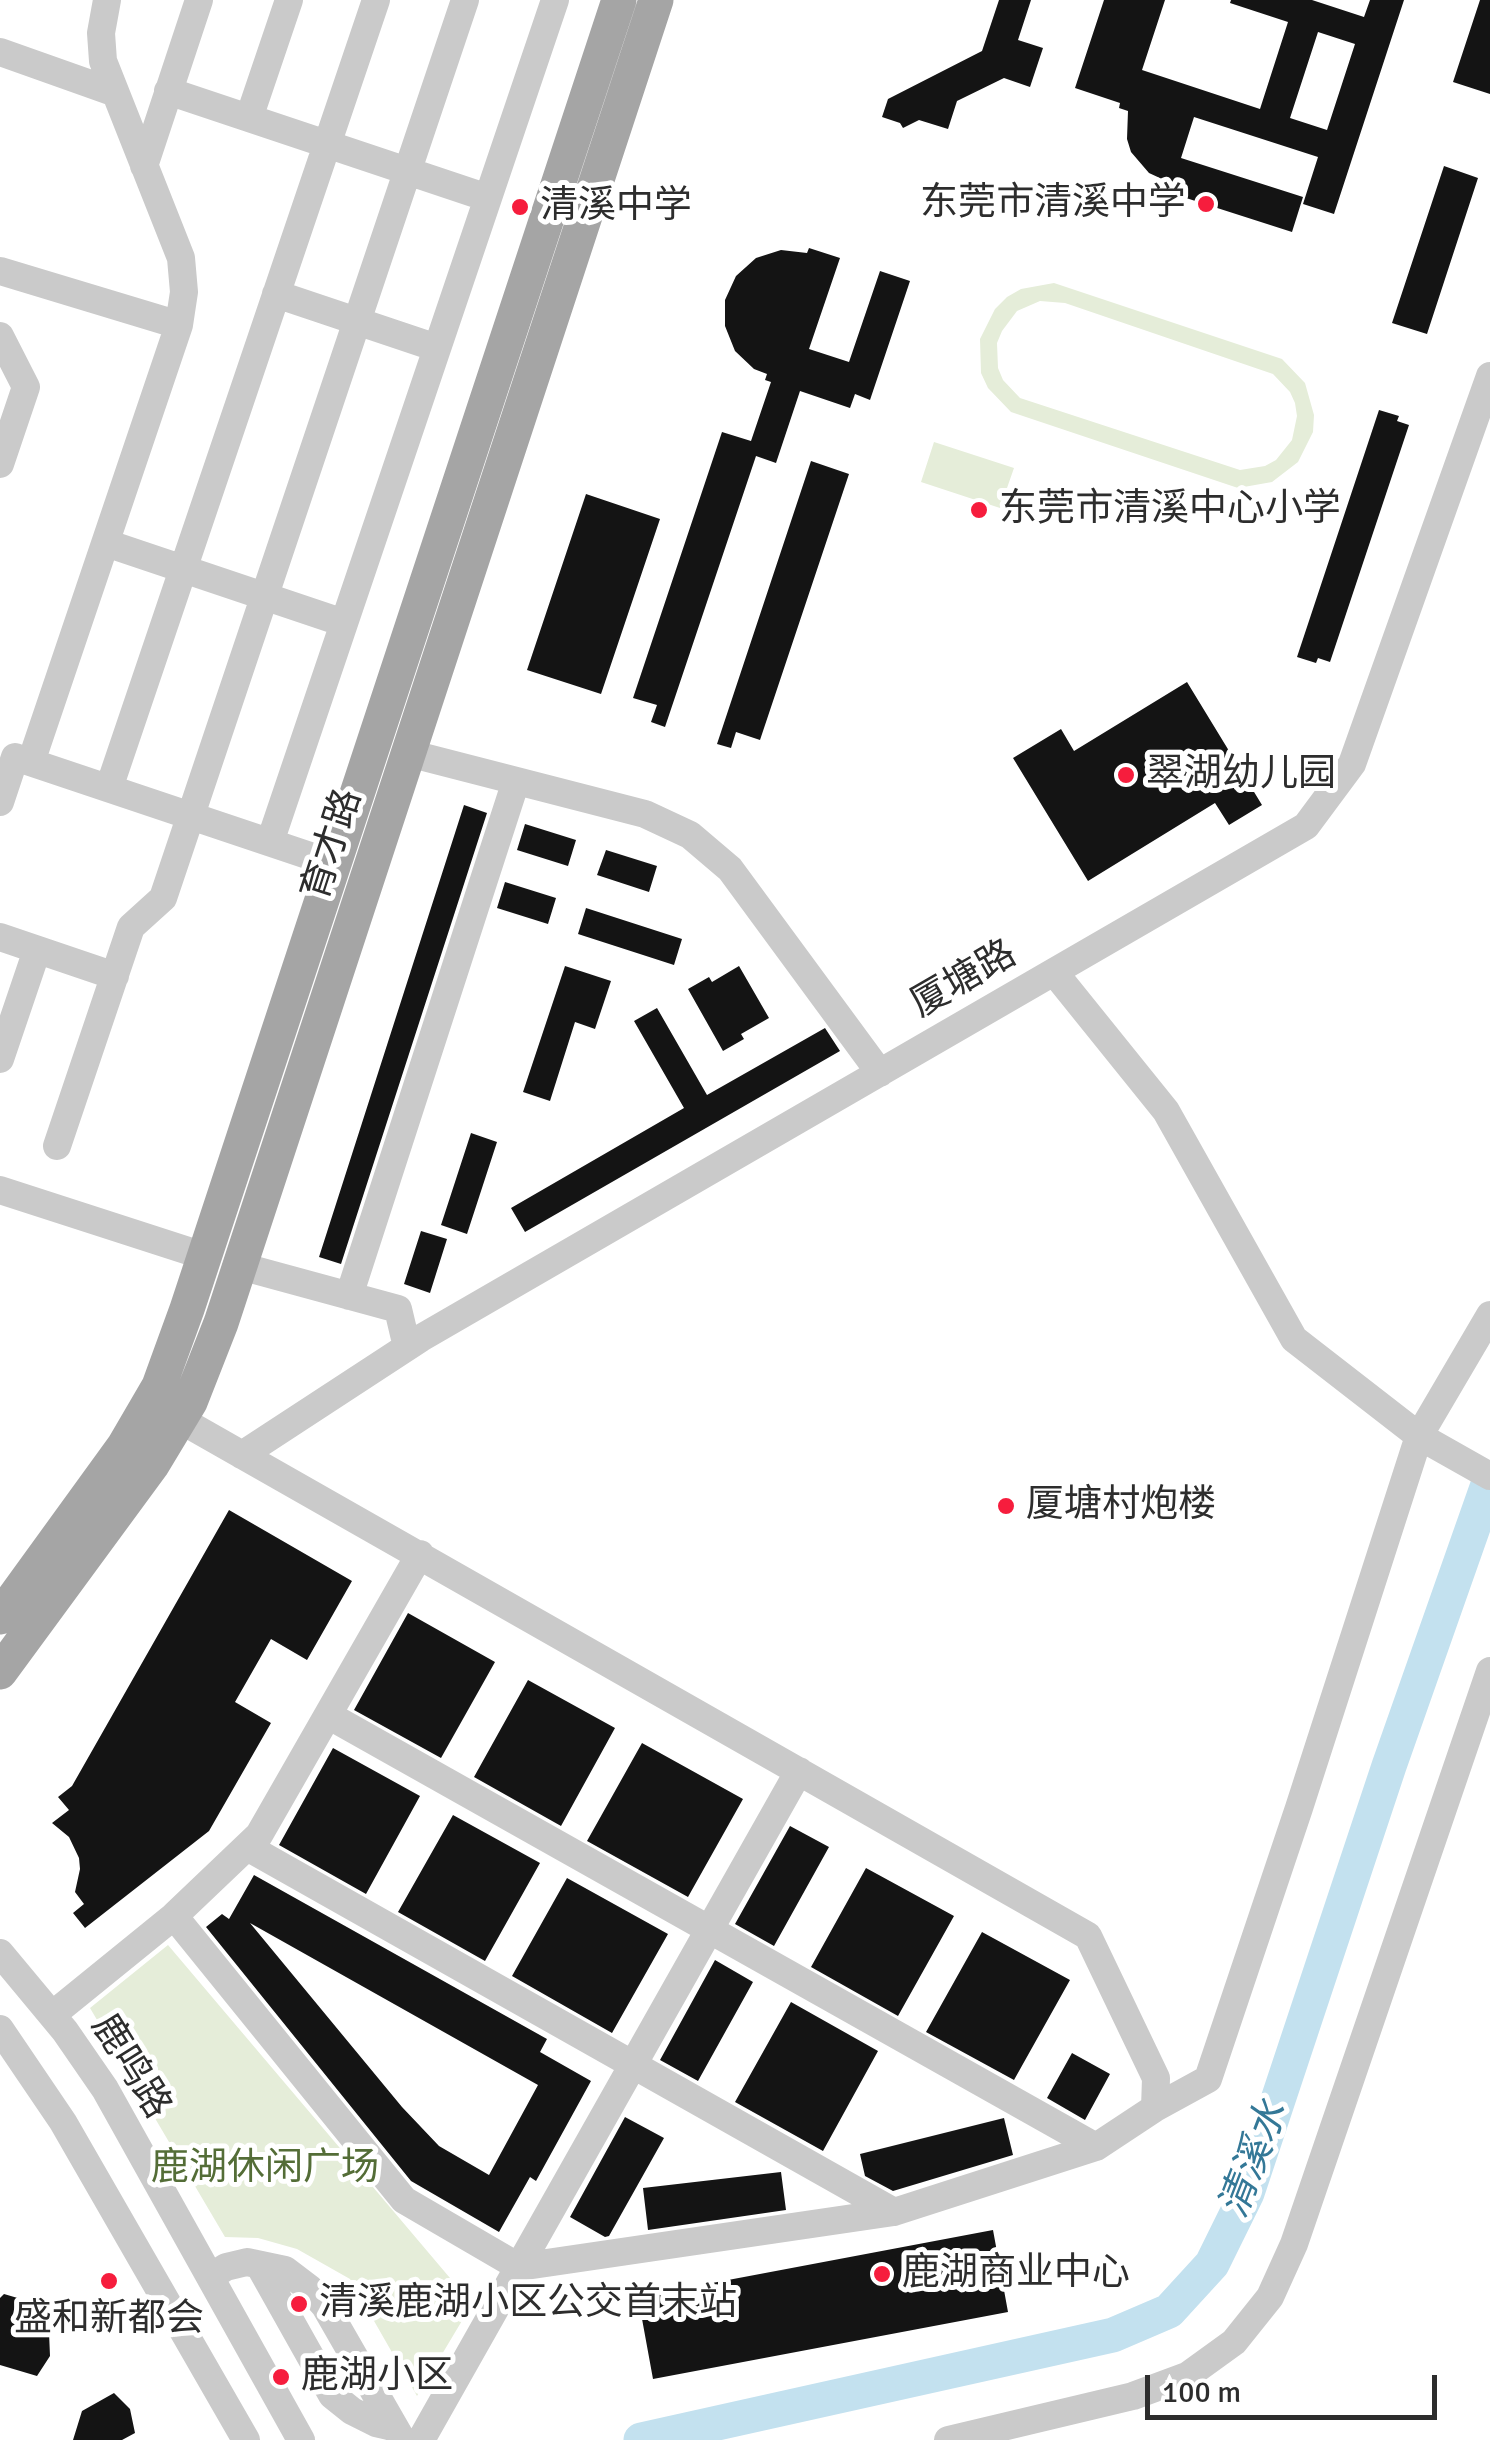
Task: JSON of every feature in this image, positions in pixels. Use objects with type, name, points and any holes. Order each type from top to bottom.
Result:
[{"type":"main road","name":"育才路","points":[[0,1616],[124,1446],[159,1386],[619,0]]},
{"type":"main road","name":"育才路","points":[[0,1672],[152,1465],[190,1402],[240,1266],[656,0]]},
{"type":"street","points":[[31,762],[179,325],[184,292],[181,258],[103,61],[101,33],[108,0]]},
{"type":"street","points":[[144,166],[198,0]]},
{"type":"street","points":[[249,118],[289,0]]},
{"type":"street","points":[[109,788],[376,0]]},
{"type":"street","points":[[57,1146],[131,927],[163,898],[466,0]]},
{"type":"street","points":[[270,842],[555,0]]},
{"type":"street","points":[[0,52],[113,92]]},
{"type":"street","points":[[168,90],[488,198]]},
{"type":"street","points":[[0,270],[179,325]]},
{"type":"street","points":[[276,294],[437,348]]},
{"type":"street","points":[[0,336],[26,388],[0,464]]},
{"type":"street","name":"厦塘路","points":[[242,1455],[408,1347],[1306,826],[1352,764],[1490,376]]},
{"type":"street","points":[[106,543],[344,623]]},
{"type":"street","points":[[408,753],[645,814],[690,835],[730,869],[880,1072]]},
{"type":"street","points":[[0,802],[15,757],[334,864]]},
{"type":"street","points":[[349,1296],[516,781]]},
{"type":"street","points":[[0,937],[115,976]]},
{"type":"street","points":[[0,1060],[37,950]]},
{"type":"street","points":[[1054,972],[1166,1111],[1294,1339],[1430,1442],[1490,1476]]},
{"type":"street","points":[[0,1190],[204,1256]]},
{"type":"street","points":[[240,1266],[398,1310],[408,1347]]},
{"type":"street","points":[[174,1916],[404,2200],[518,2268],[894,2212],[1096,2148],[1155,2108],[1208,2079],[1430,1442],[1490,1315]]},
{"type":"street","points":[[180,1419],[1088,1936],[1156,2078],[1155,2108]]},
{"type":"street","points":[[52,2016],[174,1916],[249,1848],[420,1554]]},
{"type":"street","points":[[948,2440],[1133,2396],[1187,2376],[1234,2342],[1270,2298],[1294,2244],[1490,1671]]},
{"type":"street","points":[[328,1715],[1096,2148]]},
{"type":"street","points":[[421,2440],[799,1771]]},
{"type":"street","points":[[249,1848],[894,2212]]},
{"type":"street","name":"鹿鸣路","points":[[0,1952],[105,2089],[300,2440]]},
{"type":"street","points":[[0,2029],[63,2122],[246,2440]]},
{"type":"street","points":[[210,2277],[226,2267],[247,2262],[258,2265],[332,2395],[352,2411],[398,2434]]},
{"type":"green space","points":[[1054,283],[1282,359],[1305,383],[1314,415],[1313,432],[1298,462],[1272,482],[1238,488],[1011,412],[988,388],[981,373],[980,339],[995,309],[1021,289]],"holes":[[[1040,301],[1065,303],[1273,374],[1295,403],[1297,416],[1292,440],[1276,460],[1240,470],[1020,398],[1003,380],[998,368],[997,343],[1002,331],[1017,311]]]},
{"type":"green space","points":[[934,442],[1014,468],[1000,508],[921,482]]},
{"type":"green space","name":"鹿湖休闲广场","points":[[168,1945],[472,2304],[417,2396],[350,2279],[297,2249],[258,2238],[225,2237],[90,2008]]},
{"type":"building","points":[[999,0],[1031,0],[1018,40],[1043,48],[1030,87],[1004,78],[957,101],[948,129],[919,120],[903,128],[900,123],[882,117],[888,99],[982,51]]},
{"type":"building","points":[[1104,0],[1165,0],[1142,70],[1260,109],[1288,22],[1230,3],[1231,0],[1312,0],[1364,17],[1370,0],[1404,0],[1334,214],[1303,204],[1318,157],[1194,117],[1181,158],[1303,197],[1292,232],[1158,189],[1162,179],[1149,173],[1131,152],[1127,139],[1128,111],[1119,108],[1120,103],[1075,88]],"holes":[[[1318,32],[1355,44],[1327,130],[1290,118]]]},
{"type":"building","points":[[1480,0],[1490,0],[1490,94],[1453,82]]},
{"type":"building","points":[[1444,166],[1478,178],[1427,334],[1392,323]]},
{"type":"building","points":[[809,248],[840,258],[809,349],[849,362],[880,271],[910,281],[870,400],[855,394],[850,408],[800,391],[776,463],[756,456],[665,727],[651,722],[657,705],[633,698],[722,432],[751,441],[771,382],[765,380],[767,374],[754,369],[735,351],[725,326],[725,300],[736,276],[756,258],[781,250],[807,253]]},
{"type":"building","points":[[1379,410],[1399,416],[1397,421],[1409,425],[1330,662],[1318,658],[1316,663],[1297,657]]},
{"type":"building","points":[[811,461],[849,474],[760,740],[736,732],[731,748],[717,744]]},
{"type":"building","points":[[586,494],[660,519],[601,694],[527,670]]},
{"type":"building","points":[[1187,682],[1262,805],[1229,825],[1215,803],[1088,881],[1013,758],[1061,729],[1074,751]]},
{"type":"building","points":[[464,805],[487,813],[341,1264],[319,1257]]},
{"type":"building","points":[[525,824],[576,840],[568,866],[517,850]]},
{"type":"building","points":[[606,850],[657,866],[649,892],[597,875]]},
{"type":"building","points":[[505,882],[556,898],[548,924],[497,908]]},
{"type":"building","points":[[586,908],[682,939],[674,965],[578,934]]},
{"type":"building","points":[[565,966],[611,981],[595,1029],[575,1022],[550,1101],[523,1092]]},
{"type":"building","points":[[739,966],[769,1018],[741,1034],[744,1039],[723,1051],[688,989],[709,977],[712,982]]},
{"type":"building","points":[[657,1008],[707,1095],[825,1028],[840,1051],[525,1232],[511,1208],[684,1108],[634,1021]]},
{"type":"building","points":[[471,1133],[497,1142],[467,1234],[441,1225]]},
{"type":"building","points":[[421,1231],[447,1239],[430,1293],[404,1284]]},
{"type":"building","points":[[229,1510],[352,1581],[307,1660],[271,1639],[235,1702],[271,1723],[209,1831],[85,1928],[73,1913],[84,1904],[75,1892],[79,1858],[69,1837],[52,1823],[69,1810],[58,1797],[72,1786]]},
{"type":"building","points":[[408,1613],[495,1662],[441,1758],[354,1710]]},
{"type":"building","points":[[528,1680],[615,1728],[561,1826],[474,1777]]},
{"type":"building","points":[[642,1743],[743,1799],[688,1897],[587,1841]]},
{"type":"building","points":[[333,1748],[420,1796],[366,1894],[279,1845]]},
{"type":"building","points":[[453,1815],[540,1863],[485,1961],[398,1912]]},
{"type":"building","points":[[790,1826],[829,1847],[774,1946],[735,1924]]},
{"type":"building","points":[[866,1868],[954,1916],[898,2016],[811,1967]]},
{"type":"building","points":[[254,1875],[547,2039],[540,2052],[591,2081],[536,2181],[530,2177],[499,2232],[411,2181],[206,1927],[222,1914],[229,1919]],"holes":[[[250,1923],[538,2085],[489,2175],[439,2146],[402,2107]]]},
{"type":"building","points":[[567,1878],[668,1934],[612,2033],[512,1976]]},
{"type":"building","points":[[982,1932],[1070,1980],[1014,2080],[926,2032]]},
{"type":"building","points":[[715,1960],[753,1982],[698,2081],[660,2060]]},
{"type":"building","points":[[791,2002],[878,2051],[823,2151],[735,2102]]},
{"type":"building","points":[[1072,2053],[1110,2074],[1085,2120],[1047,2098]]},
{"type":"building","points":[[625,2117],[664,2138],[605,2237],[570,2217]]},
{"type":"building","points":[[1004,2118],[1013,2155],[893,2191],[865,2176],[860,2154]]},
{"type":"building","points":[[781,2172],[786,2210],[648,2230],[643,2188]]},
{"type":"building","points":[[993,2230],[1008,2312],[653,2379],[638,2297]]},
{"type":"building","points":[[4,2294],[21,2299],[21,2324],[49,2332],[50,2356],[37,2376],[0,2365],[0,2298]]},
{"type":"building","points":[[114,2393],[130,2409],[135,2433],[122,2440],[73,2440],[82,2411]]},
{"type":"waterway","name":"清溪水","points":[[641,2440],[1113,2335],[1169,2311],[1212,2264],[1247,2193],[1389,1766],[1490,1479]]},
{"type":"place","name":"东莞市清溪中学","points":[[1206,204]]},
{"type":"place","name":"清溪中学","points":[[520,207]]},
{"type":"place","name":"东莞市清溪中心小学","points":[[979,510]]},
{"type":"place","name":"翠湖幼儿园","points":[[1126,775]]},
{"type":"place","name":"厦塘村炮楼","points":[[1006,1506]]},
{"type":"place","name":"鹿湖商业中心","points":[[882,2274]]},
{"type":"place","name":"盛和新都会","points":[[109,2281]]},
{"type":"place","name":"清溪鹿湖小区公交首末站","points":[[299,2304]]},
{"type":"place","name":"鹿湖小区","points":[[281,2377]]}]
